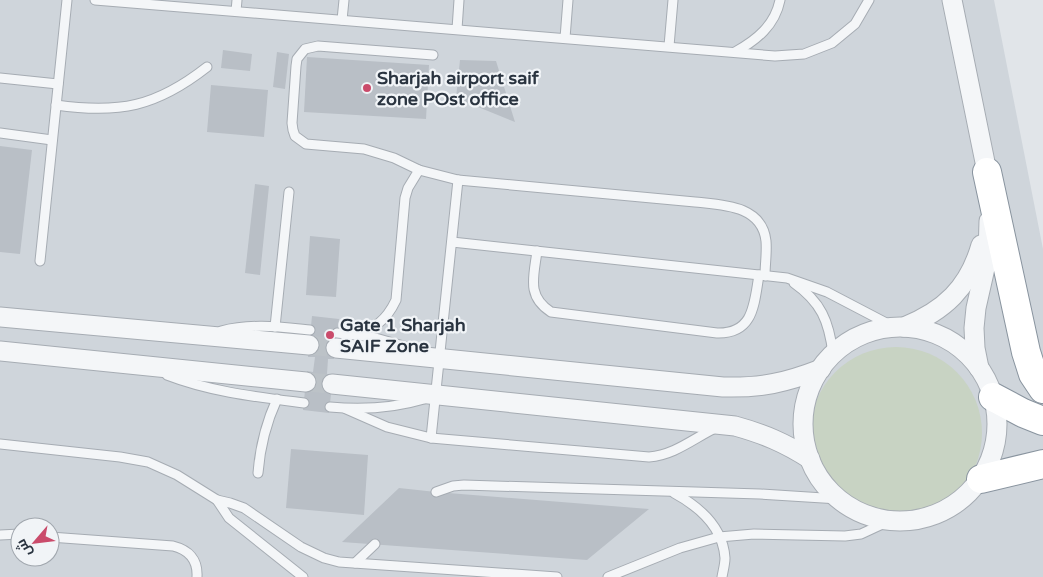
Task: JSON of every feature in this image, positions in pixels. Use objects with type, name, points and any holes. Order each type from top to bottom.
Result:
[{"type":"highway","points":[[987,172],[1026,352],[1033,374],[1043,389]]},
{"type":"highway","points":[[993,397],[1043,421]]},
{"type":"highway","points":[[981,479],[1043,464]]},
{"type":"street","points":[[952,0],[987,172],[990,222],[988,255],[976,308],[974,328],[979,368],[993,397],[997,418],[996,440],[990,460],[981,479],[967,495],[950,508],[910,521],[889,521],[871,517],[839,499],[822,481],[810,458],[803,422],[806,403],[812,385],[820,369],[846,343],[861,335],[877,330],[898,327],[924,318],[937,310],[960,289],[972,269],[980,247],[988,205]]},
{"type":"street","points":[[0,317],[206,336],[310,338]]},
{"type":"street","points":[[898,327],[924,330],[945,338],[964,351],[979,368]]},
{"type":"street","points":[[336,340],[440,357],[723,387],[773,385],[820,369]]},
{"type":"street","points":[[0,350],[306,382]]},
{"type":"street","points":[[332,384],[735,426],[762,433],[787,444],[810,458]]},
{"type":"lane","points":[[40,261],[67,0]]},
{"type":"lane","points":[[96,0],[775,56],[804,54],[832,43],[855,24],[869,0]]},
{"type":"lane","points":[[236,11],[237,0]]},
{"type":"lane","points":[[342,20],[344,0]]},
{"type":"lane","points":[[457,29],[459,0]]},
{"type":"lane","points":[[565,38],[568,0]]},
{"type":"lane","points":[[669,46],[672,0]]},
{"type":"lane","points":[[735,52],[753,42],[768,27],[778,9],[780,0]]},
{"type":"lane","points":[[433,54],[311,46],[300,53],[296,66],[293,130],[300,141],[306,144],[364,149],[394,158],[419,170],[458,180],[729,206],[742,209],[753,216],[761,226],[766,239],[762,276],[750,318],[744,325],[727,333],[552,312],[543,306],[533,290],[537,251]]},
{"type":"lane","points":[[56,105],[85,109],[112,109],[138,105],[163,96],[186,83],[207,67]]},
{"type":"lane","points":[[0,78],[58,84]]},
{"type":"lane","points":[[0,133],[52,140]]},
{"type":"lane","points":[[336,340],[368,331],[381,322],[391,310],[396,300],[405,198],[413,178],[419,170]]},
{"type":"lane","points":[[432,438],[458,180]]},
{"type":"lane","points":[[274,327],[290,192]]},
{"type":"lane","points":[[452,242],[787,278],[827,292],[898,327]]},
{"type":"lane","points":[[787,278],[806,292],[821,310],[830,331],[833,354]]},
{"type":"lane","points":[[206,336],[242,327],[274,327],[310,338]]},
{"type":"lane","points":[[352,334],[391,341],[440,357]]},
{"type":"lane","points":[[141,365],[207,388],[242,395],[304,403]]},
{"type":"lane","points":[[346,409],[388,406],[413,402],[436,395]]},
{"type":"lane","points":[[258,473],[262,442],[276,399]]},
{"type":"lane","points":[[330,406],[346,409],[387,427],[432,438],[649,457],[673,452],[695,438],[722,425]]},
{"type":"lane","points":[[0,444],[120,457],[148,462],[177,475],[217,500],[244,508],[301,547],[324,558],[355,564],[557,577]]},
{"type":"lane","points":[[436,492],[453,486],[464,485],[760,494],[839,499]]},
{"type":"lane","points":[[674,492],[692,503],[708,518],[720,536],[725,557],[722,577]]},
{"type":"lane","points":[[217,500],[230,518],[303,577]]},
{"type":"lane","points":[[608,577],[680,548],[720,536],[754,534],[845,536],[861,534],[889,521]]},
{"type":"lane","points":[[60,537],[173,546],[184,549],[192,556],[197,565],[197,577]]},
{"type":"lane","points":[[355,564],[375,544]]},
{"type":"shaded area","points":[[0,0],[994,0],[1043,249],[1043,577],[0,577]]},
{"type":"green space","points":[[888,347],[904,347],[929,353],[937,357],[951,366],[963,378],[976,400],[982,433],[976,466],[963,488],[951,500],[929,513],[904,519],[888,519],[863,513],[855,509],[841,500],[829,488],[816,466],[810,441],[810,425],[816,400],[820,392],[829,378],[841,366],[863,353]]},
{"type":"building","points":[[223,50],[252,54],[250,71],[221,68]]},
{"type":"building","points":[[277,52],[289,54],[285,89],[273,87]]},
{"type":"building","name":"Sharjah airport saif zone POst office","points":[[307,57],[429,65],[426,119],[304,112]]},
{"type":"building","points":[[460,60],[496,61],[515,122],[456,98]]},
{"type":"building","points":[[211,85],[268,90],[264,137],[207,132]]},
{"type":"building","points":[[0,146],[32,150],[20,254],[0,252]]},
{"type":"building","points":[[255,184],[269,186],[260,275],[245,273]]},
{"type":"building","points":[[310,236],[340,239],[336,297],[306,295]]},
{"type":"building","points":[[312,316],[339,319],[334,359],[328,359],[327,374],[333,374],[329,413],[303,410],[307,371],[313,372],[315,357],[308,357]]},
{"type":"building","points":[[291,449],[368,455],[364,515],[286,508]]},
{"type":"building","points":[[399,488],[649,509],[587,560],[342,542]]},
{"type":"tunnel","points":[[309,345],[336,348]]},
{"type":"tunnel","points":[[306,382],[332,384]]},
{"type":"place","name":"Sharjah airport saif zone POst office","points":[[367,88]]},
{"type":"place","name":"Gate 1 Sharjah SAIF Zone","points":[[330,335]]}]
